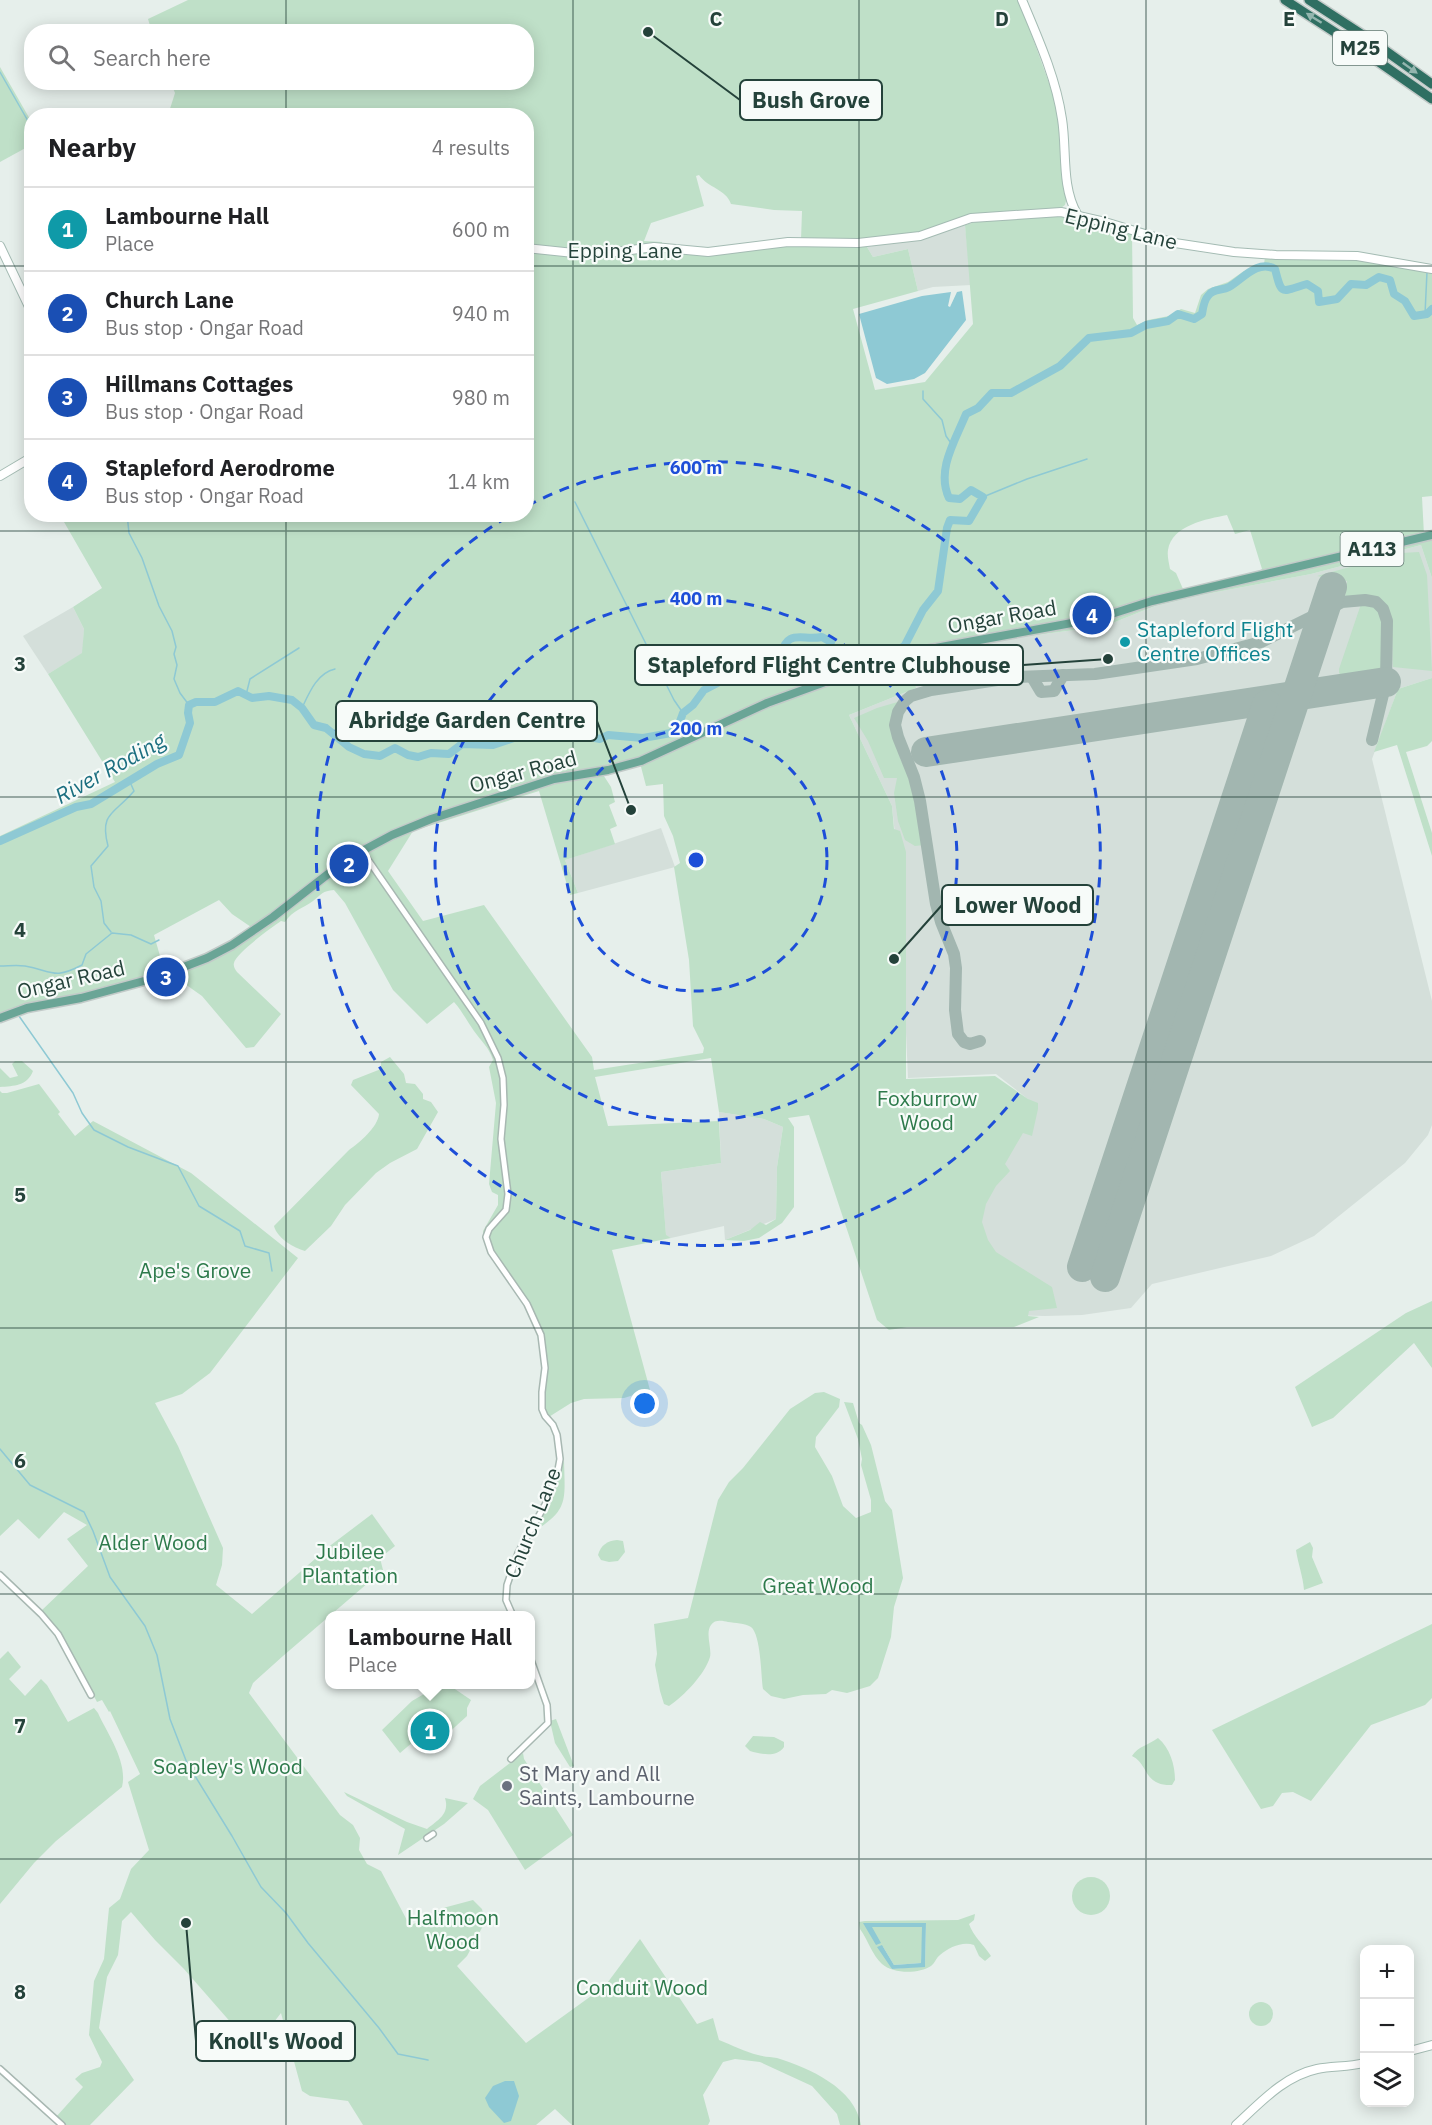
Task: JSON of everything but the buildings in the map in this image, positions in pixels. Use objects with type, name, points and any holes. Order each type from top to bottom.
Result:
[{"type":"highway","name":"M25","points":[[1285,0],[1432,99]]},
{"type":"highway","name":"M25","points":[[1309,0],[1432,84]]},
{"type":"main road","name":"Ongar Road","points":[[0,1018],[27,1008],[90,996],[155,978],[207,958],[265,923],[337,867],[362,851],[430,819],[554,779],[608,770],[641,761],[767,703],[914,651],[1099,618],[1152,601],[1432,535]]},
{"type":"street","points":[[1022,0],[1050,72],[1060,108],[1070,200],[1077,214]]},
{"type":"street","points":[[1061,212],[1070,200]]},
{"type":"street","name":"Epping Lane","points":[[534,249],[593,255],[654,247],[708,252],[788,242],[832,244],[870,242],[920,236],[971,218],[1061,212],[1077,214],[1169,242],[1234,252],[1255,255],[1357,256],[1432,269]]},
{"type":"street","points":[[0,246],[24,296]]},
{"type":"street","points":[[0,476],[24,462]]},
{"type":"street","name":"Church Lane","points":[[362,851],[481,1023],[498,1058],[503,1078],[504,1105],[501,1139],[508,1194],[506,1210],[489,1229],[486,1238],[491,1252],[527,1304],[541,1335],[545,1368],[542,1408],[545,1416],[554,1425],[560,1459],[546,1503],[518,1553],[507,1585],[506,1600],[511,1611]]},
{"type":"street","points":[[0,1575],[41,1614],[58,1634],[91,1695]]},
{"type":"street","points":[[512,1759],[548,1723],[547,1705],[535,1669]]},
{"type":"street","points":[[427,1838],[433,1834]]},
{"type":"street","points":[[1414,2050],[1432,2045]]},
{"type":"street","points":[[1236,2125],[1275,2090],[1295,2077],[1316,2070],[1360,2064]]},
{"type":"street","points":[[0,2069],[62,2125]]},
{"type":"shaded area","points":[[965,225],[971,285],[933,287],[918,291],[908,249],[873,257],[867,247],[932,236]]},
{"type":"shaded area","points":[[1421,545],[1432,578],[1432,678],[1398,689],[1372,759],[1432,1001],[1432,1125],[1428,1135],[1405,1163],[1314,1236],[1271,1256],[1152,1284],[1131,1308],[1082,1315],[1045,1316],[924,1313],[936,1274],[957,1119],[971,1110],[1029,1100],[996,1074],[908,1078],[899,873],[892,806],[849,715],[916,688],[912,657],[1007,639],[1105,626],[1155,606],[1311,574]]},
{"type":"shaded area","points":[[73,607],[84,629],[83,653],[48,674],[23,636]]},
{"type":"shaded area","points":[[661,828],[675,867],[578,893],[565,860]]},
{"type":"shaded area","points":[[719,1112],[764,1119],[783,1127],[777,1167],[776,1219],[725,1240],[724,1226],[671,1238],[666,1236],[661,1172],[721,1163]]},
{"type":"green space","points":[[188,0],[1019,0],[1058,108],[1067,197],[1065,205],[1058,210],[982,213],[920,234],[880,240],[801,240],[802,211],[731,204],[725,195],[699,175],[696,176],[704,206],[651,223],[644,241],[662,242],[662,245],[591,252],[534,246],[534,108],[170,108],[174,90],[534,90],[534,24],[150,24],[148,19]]},
{"type":"green space","points":[[0,67],[24,109],[24,149],[0,162]]},
{"type":"green space","name":"Foxburrow Wood","points":[[1067,215],[1132,232],[1133,318],[1137,325],[1148,320],[1169,316],[1181,309],[1195,313],[1201,295],[1208,289],[1264,264],[1265,257],[1345,259],[1432,270],[1432,496],[1422,497],[1424,535],[1432,533],[1432,578],[1421,545],[1311,574],[1155,606],[1105,626],[1007,639],[912,657],[916,688],[849,715],[892,806],[894,829],[900,831],[906,852],[906,1079],[995,1076],[1028,1099],[1038,1103],[1032,1136],[1023,1133],[1005,1164],[1010,1171],[996,1186],[986,1204],[982,1222],[988,1240],[996,1252],[1052,1287],[1057,1308],[1029,1311],[1028,1316],[1039,1317],[1014,1327],[907,1327],[889,1330],[877,1320],[809,1115],[788,1118],[794,1127],[794,1207],[782,1223],[759,1238],[744,1241],[725,1240],[750,1230],[760,1222],[766,1225],[776,1219],[777,1167],[783,1127],[764,1119],[719,1112],[711,1058],[595,1077],[608,1126],[719,1121],[721,1163],[661,1172],[666,1235],[671,1238],[612,1250],[650,1390],[624,1398],[584,1399],[571,1403],[544,1420],[539,1397],[544,1367],[539,1335],[520,1296],[485,1243],[483,1231],[498,1205],[498,1195],[492,1192],[489,1184],[496,1103],[489,1067],[493,1060],[454,1002],[427,1024],[393,990],[345,903],[334,890],[322,893],[294,912],[285,922],[281,921],[276,924],[236,959],[234,965],[237,972],[281,1014],[254,1047],[246,1048],[202,996],[185,984],[158,980],[195,966],[276,911],[251,927],[232,914],[219,900],[154,935],[164,970],[120,985],[0,1015],[0,836],[115,782],[48,674],[82,653],[84,629],[73,607],[102,588],[64,522],[534,522],[534,252],[559,256],[593,257],[645,250],[788,244],[867,247],[873,257],[908,249],[918,291],[853,309],[875,390],[925,382],[973,324],[965,225],[983,220]],"holes":[[[1227,515],[1235,534],[1250,530],[1262,569],[1255,574],[1183,589],[1176,573],[1170,569],[1168,559],[1171,541],[1176,535],[1192,525]],[[640,763],[646,786],[663,784],[664,816],[673,836],[680,863],[674,867],[689,960],[693,1026],[704,1048],[703,1053],[594,1070],[592,1057],[484,905],[423,921],[388,871],[413,831],[539,791],[570,895],[578,893],[565,860],[615,844],[610,829],[617,826],[609,805],[615,802],[611,787],[602,773],[550,781]]]},
{"type":"green space","points":[[1419,552],[1427,575],[1432,671],[1393,667],[1391,626],[1389,614],[1384,605],[1375,599],[1363,596],[1345,598],[1347,581],[1317,576],[1401,553]]},
{"type":"green space","points":[[1361,604],[1376,608],[1385,622],[1384,669],[1341,675],[1339,669]]},
{"type":"green space","points":[[966,654],[970,679],[923,687],[923,683],[934,681],[931,662]]},
{"type":"green space","points":[[1432,678],[1432,741],[1427,746],[1406,752],[1432,833],[1432,856],[1397,745],[1374,752],[1398,689]]},
{"type":"green space","points":[[901,701],[893,713],[891,725],[900,758],[915,791],[924,845],[915,846],[905,840],[898,821],[894,793],[897,778],[884,778],[868,741],[854,718]]},
{"type":"green space","points":[[390,1057],[404,1074],[406,1083],[415,1084],[423,1094],[423,1099],[431,1102],[438,1112],[417,1149],[376,1173],[345,1205],[331,1226],[305,1251],[296,1248],[282,1238],[274,1226],[375,1124],[379,1114],[351,1085],[353,1080],[381,1069],[381,1062]]},
{"type":"green space","points":[[15,1061],[22,1061],[33,1071],[27,1080],[20,1084],[0,1087],[0,1068],[10,1078],[18,1076],[12,1064]]},
{"type":"green space","points":[[39,1084],[75,1136],[93,1121],[191,1173],[298,1258],[210,1373],[182,1394],[155,1403],[178,1446],[223,1548],[222,1565],[216,1585],[252,1614],[331,1545],[372,1514],[395,1546],[380,1558],[383,1570],[335,1611],[325,1611],[325,1620],[253,1683],[249,1693],[340,1815],[353,1825],[360,1838],[359,1850],[367,1864],[381,1871],[410,1926],[443,1908],[473,1900],[482,1909],[485,1922],[467,1956],[457,1966],[526,2043],[605,1986],[640,1939],[697,2024],[713,2018],[719,2040],[753,2054],[790,2062],[829,2081],[850,2100],[861,2125],[840,2125],[837,2114],[812,2086],[760,2062],[735,2059],[723,2062],[703,2095],[710,2121],[708,2125],[572,2125],[555,2109],[536,2125],[363,2125],[348,2101],[310,2096],[302,2091],[281,2013],[274,2022],[259,2026],[241,2042],[231,2035],[233,2025],[131,1912],[122,1921],[118,1955],[107,1977],[99,2028],[134,2080],[90,2125],[66,2125],[56,2117],[83,2087],[75,2079],[82,2073],[100,2067],[102,2062],[89,2035],[94,1981],[104,1959],[109,1908],[120,1899],[131,1869],[149,1850],[128,1782],[140,1774],[110,1711],[102,1700],[97,1702],[66,1643],[41,1611],[88,1566],[67,1539],[87,1525],[64,1512],[39,1539],[18,1519],[0,1536],[0,1091],[7,1093]]},
{"type":"green space","points":[[1432,1301],[1432,1368],[1414,1343],[1333,1418],[1312,1427],[1295,1387],[1406,1313]]},
{"type":"green space","name":"Great Wood","points":[[824,1392],[840,1399],[839,1407],[816,1437],[815,1447],[832,1476],[843,1506],[856,1518],[871,1512],[871,1500],[861,1465],[858,1439],[844,1402],[853,1403],[859,1423],[871,1445],[885,1501],[892,1510],[903,1578],[894,1607],[891,1637],[878,1678],[870,1686],[847,1693],[832,1690],[826,1694],[784,1699],[771,1696],[763,1689],[759,1647],[754,1631],[746,1625],[717,1621],[709,1628],[710,1657],[704,1670],[681,1697],[669,1706],[664,1704],[655,1665],[657,1654],[654,1624],[688,1618],[718,1500],[729,1482],[790,1409],[815,1393]]},
{"type":"green space","points":[[564,1460],[565,1486],[562,1504],[552,1518],[530,1534],[550,1504]]},
{"type":"green space","points":[[617,1540],[623,1541],[625,1552],[618,1561],[601,1560],[598,1555],[603,1546]]},
{"type":"green space","points":[[1310,1542],[1313,1548],[1312,1557],[1323,1583],[1304,1590],[1296,1550]]},
{"type":"green space","points":[[1432,1624],[1432,1698],[1425,1705],[1371,1725],[1311,1801],[1293,1792],[1282,1793],[1273,1806],[1261,1809],[1212,1730]]},
{"type":"green space","points":[[8,1651],[21,1667],[9,1679],[25,1696],[41,1679],[47,1685],[68,1722],[94,1708],[120,1758],[123,1778],[122,1787],[56,1841],[34,1863],[0,1904],[0,1659]]},
{"type":"green space","points":[[432,1689],[455,1689],[471,1700],[467,1708],[467,1716],[445,1736],[438,1730],[440,1726],[432,1719],[419,1737],[412,1736],[410,1739],[413,1742],[400,1753],[382,1730],[412,1701]]},
{"type":"green space","points":[[556,1719],[574,1766],[570,1767],[555,1743],[550,1721]]},
{"type":"green space","points":[[753,1736],[774,1737],[784,1742],[784,1747],[773,1754],[750,1751],[745,1746]]},
{"type":"green space","points":[[1158,1738],[1169,1752],[1173,1763],[1175,1780],[1172,1785],[1156,1782],[1132,1756],[1140,1748]]},
{"type":"green space","points":[[523,1753],[524,1759],[573,1835],[525,1870],[488,1810],[473,1799],[480,1786]]},
{"type":"green space","points":[[344,1792],[427,1829],[444,1812],[445,1798],[468,1803],[444,1824],[398,1855],[405,1829],[347,1796]]},
{"type":"green space","points":[[1091,1877],[1104,1883],[1110,1896],[1104,1909],[1091,1915],[1078,1909],[1072,1896],[1078,1883]]},
{"type":"green space","points":[[975,1914],[974,1920],[969,1924],[991,1956],[985,1961],[979,1956],[974,1945],[961,1944],[944,1952],[926,1969],[906,1972],[893,1970],[882,1964],[860,1929],[859,1922],[865,1921],[958,1920]],"holes":[[[926,1923],[925,1966],[892,1969],[882,1945],[894,1965],[921,1963],[923,1927],[871,1927]]]},
{"type":"green space","points":[[1256,2002],[1266,2002],[1273,2009],[1273,2019],[1266,2026],[1256,2026],[1249,2019],[1249,2009]]},
{"type":"water","points":[[962,291],[966,320],[925,373],[914,379],[887,384],[876,378],[859,314],[922,296],[951,292],[948,306],[950,307],[957,292]]},
{"type":"water","points":[[863,1923],[926,1923],[925,1967],[892,1969],[877,1947],[882,1945],[894,1965],[921,1963],[922,1927],[872,1927],[881,1943],[876,1945]]},
{"type":"water","points":[[505,2081],[514,2081],[519,2096],[511,2121],[504,2123],[489,2107],[485,2098],[493,2086]]},
{"type":"waterway","points":[[0,72],[24,114]]},
{"type":"waterway","name":"River Roding","points":[[0,841],[76,807],[91,804],[157,764],[179,755],[190,723],[189,705],[196,702],[215,702],[238,691],[252,698],[269,696],[292,700],[302,708],[314,725],[326,728],[349,747],[364,754],[380,756],[395,748],[418,757],[431,753],[449,754],[462,744],[493,745],[514,738],[527,738],[545,728],[563,713],[570,717],[586,735],[600,739],[608,735],[643,738],[671,733],[679,724],[683,713],[693,705],[704,690],[731,676],[760,672],[767,661],[781,655],[787,641],[791,638],[822,637],[831,642],[824,667],[828,672],[862,663],[876,651],[900,649],[905,645],[923,610],[938,591],[950,520],[969,521],[983,497],[971,490],[960,499],[949,498],[945,477],[948,456],[966,414],[978,408],[992,393],[1011,393],[1060,366],[1089,338],[1131,333],[1146,325],[1168,321],[1178,314],[1194,319],[1202,314],[1210,293],[1229,287],[1256,268],[1275,269],[1279,284],[1284,290],[1307,284],[1318,291],[1319,302],[1337,299],[1351,284],[1366,285],[1379,277],[1390,280],[1394,294],[1405,301],[1414,316],[1427,314],[1432,309]]},
{"type":"waterway","points":[[1425,314],[1427,272]]},
{"type":"waterway","points":[[923,391],[923,399],[942,420],[946,436],[953,446]]},
{"type":"waterway","points":[[983,497],[1027,479],[1087,459]]},
{"type":"waterway","points":[[575,502],[674,700],[683,713]]},
{"type":"waterway","points":[[128,522],[129,533],[142,558],[159,606],[172,631],[177,665],[174,679],[189,705]]},
{"type":"waterway","points":[[246,695],[250,679],[299,648]]},
{"type":"waterway","points":[[302,708],[318,679],[335,669]]},
{"type":"waterway","points":[[111,932],[104,923],[101,901],[94,887],[91,866],[108,846],[106,826],[110,814],[134,791],[130,782]]},
{"type":"waterway","points":[[0,966],[25,966],[59,973],[82,965],[86,954],[112,933],[131,935],[151,944],[159,940]]},
{"type":"waterway","points":[[19,1016],[73,1093],[82,1113],[94,1130],[128,1147],[178,1166],[199,1206],[240,1231],[245,1246],[269,1253],[272,1271]]},
{"type":"waterway","points":[[0,1449],[30,1485],[84,1512],[110,1577],[145,1626],[157,1655],[170,1719],[187,1763],[261,1887],[286,1913],[398,2054],[428,2060]]},
{"type":"taxiway","points":[[980,1041],[970,1044],[964,1042],[958,1034],[954,954],[936,904],[920,801],[914,777],[895,725],[898,712],[911,696],[931,690],[1017,677],[1095,674],[1197,659],[1261,642],[1342,602],[1365,600],[1376,602],[1383,609],[1387,621],[1386,682],[1372,740]]},
{"type":"taxiway","points":[[1032,677],[1041,692],[1054,691],[1063,675]]},
{"type":"runway","points":[[1105,1277],[1332,587]]},
{"type":"runway","points":[[926,752],[1386,682]]},
{"type":"runway","points":[[1082,1267],[1267,705]]},
{"type":"place","name":"Bush Grove","points":[[648,32]]},
{"type":"place","name":"Stapleford Aerodrome","points":[[1092,615]]},
{"type":"place","name":"Stapleford Flight Centre Offices","points":[[1125,642]]},
{"type":"place","name":"Stapleford Flight Centre Clubhouse","points":[[1108,659]]},
{"type":"place","name":"Abridge Garden Centre","points":[[631,810]]},
{"type":"place","name":"Church Lane","points":[[349,864]]},
{"type":"place","name":"Lower Wood","points":[[894,959]]},
{"type":"place","name":"Hillmans Cottages","points":[[166,977]]},
{"type":"place","name":"Lambourne Hall","points":[[430,1731]]},
{"type":"place","name":"St Mary and All Saints, Lambourne","points":[[507,1786]]},
{"type":"place","name":"Knoll's Wood","points":[[186,1923]]},
{"type":"park label","name":"Ape's Grove","points":[[195,1271]]},
{"type":"park label","name":"Alder Wood","points":[[153,1543]]},
{"type":"park label","name":"Jubilee Plantation","points":[[350,1564]]},
{"type":"park label","name":"Soapley's Wood","points":[[228,1767]]},
{"type":"park label","name":"Halfmoon Wood","points":[[453,1930]]},
{"type":"park label","name":"Conduit Wood","points":[[642,1988]]}]
